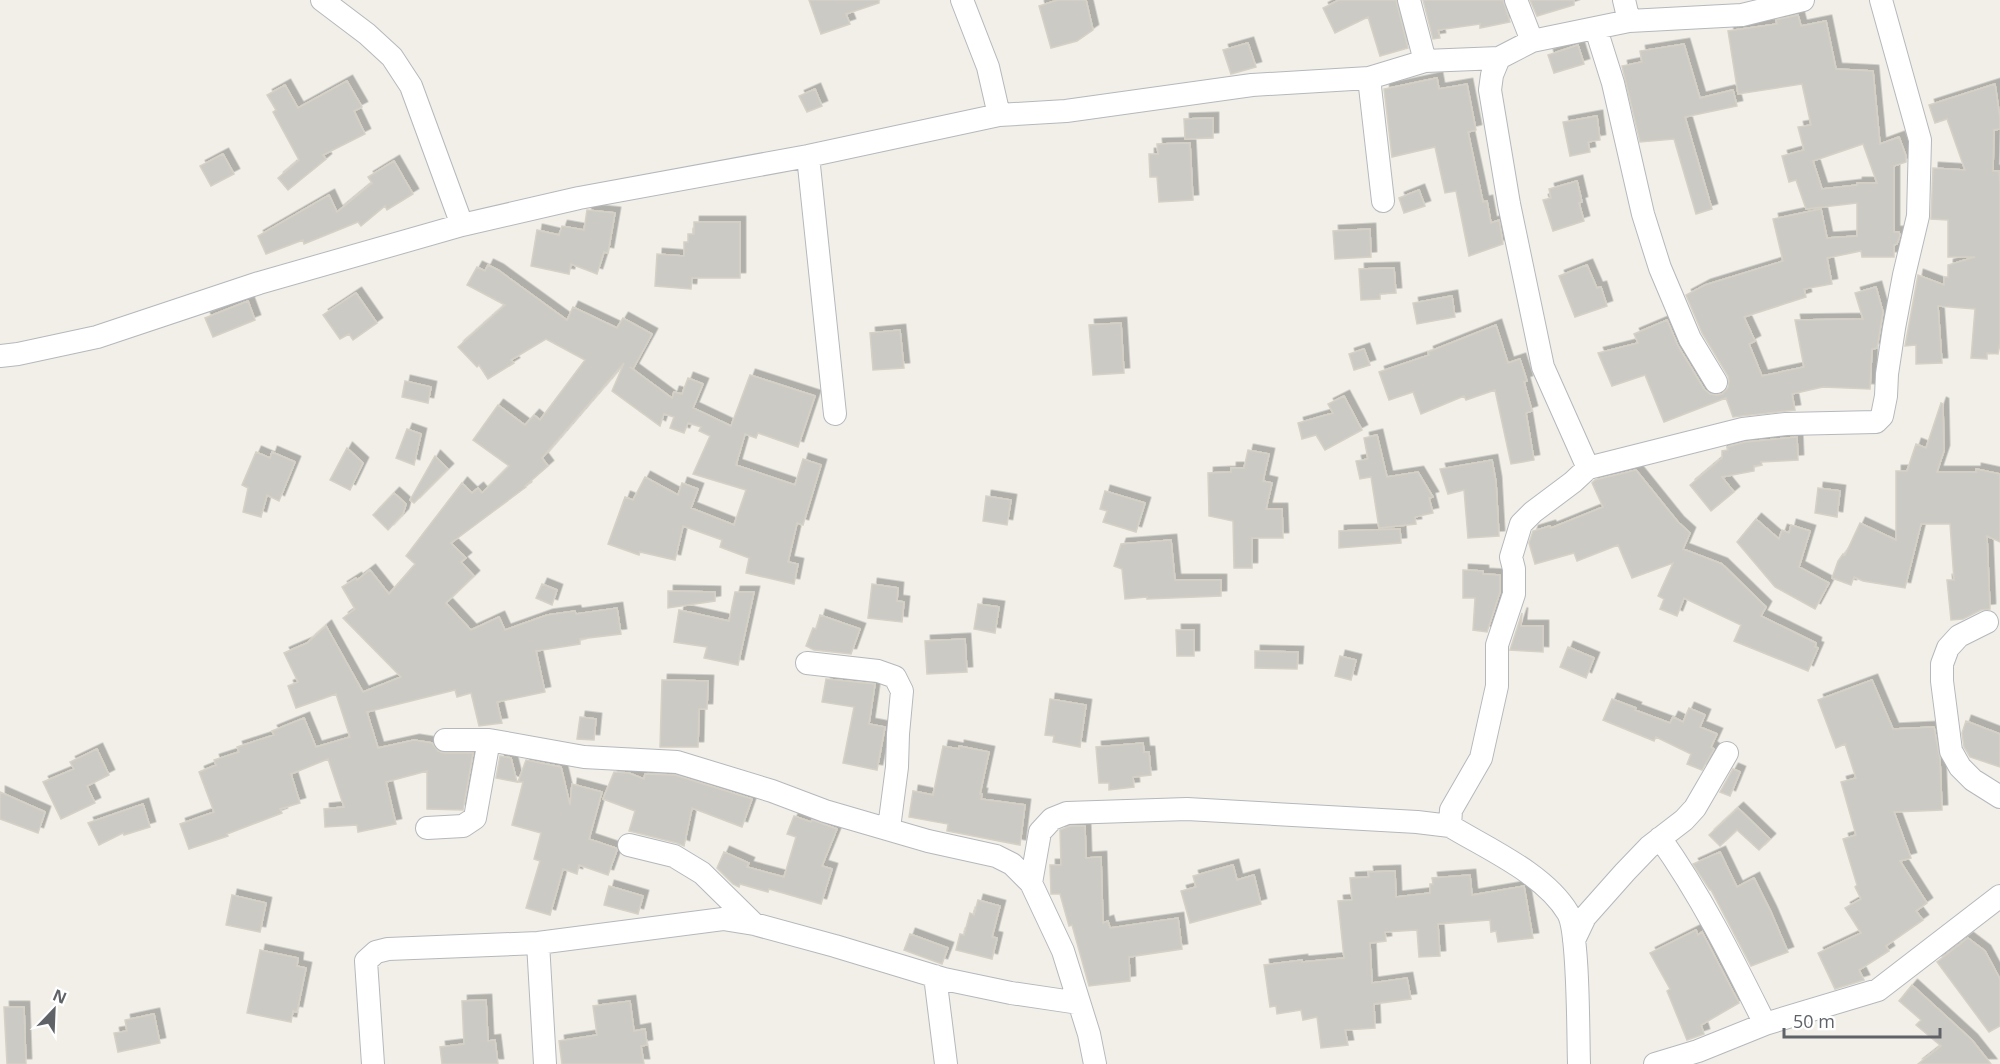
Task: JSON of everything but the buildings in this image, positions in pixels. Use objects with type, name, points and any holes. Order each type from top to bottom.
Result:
[{"type":"street","points":[[322,0],[367,34],[392,57],[411,86],[462,225]]},
{"type":"street","points":[[962,0],[988,67],[999,115]]},
{"type":"street","points":[[1409,0],[1425,61]]},
{"type":"street","points":[[1516,0],[1532,41]]},
{"type":"street","points":[[0,356],[97,337],[259,283],[462,225],[579,198],[808,156],[999,115],[1066,111],[1252,85],[1369,78],[1425,61],[1499,58],[1532,41],[1596,29],[1626,11],[1740,7],[1803,0]]},
{"type":"street","points":[[1450,826],[1451,810],[1481,758],[1497,686],[1497,645],[1514,594],[1514,569],[1511,557],[1521,524],[1533,512],[1588,468],[1743,429],[1786,424],[1876,422],[1882,416],[1894,328],[1918,216],[1920,140],[1881,0]]},
{"type":"street","points":[[1596,29],[1613,82],[1643,214],[1660,268],[1690,339],[1716,382]]},
{"type":"street","points":[[1499,58],[1492,75],[1490,90],[1509,204],[1543,367],[1588,468]]},
{"type":"street","points":[[1369,78],[1383,201]]},
{"type":"street","points":[[808,156],[835,414]]},
{"type":"street","points":[[1987,622],[1959,636],[1948,648],[1942,664],[1942,681],[1951,751],[1960,767],[1973,780],[2000,796]]},
{"type":"street","points":[[807,663],[878,671],[896,677],[902,691],[897,734],[897,767],[889,828]]},
{"type":"street","points":[[445,740],[489,740],[584,757],[677,762],[772,791],[825,811],[928,841],[996,856],[1012,864],[1031,883],[1063,951],[1089,1034],[1095,1064]]},
{"type":"street","points":[[427,828],[455,828],[475,818],[489,740]]},
{"type":"street","points":[[1574,940],[1585,917],[1649,847],[1684,820],[1695,808],[1727,753]]},
{"type":"street","points":[[1031,883],[1040,832],[1052,819],[1067,813],[1187,809],[1450,826],[1532,876],[1569,914],[1574,940],[1579,1064]]},
{"type":"street","points":[[1660,838],[1715,924],[1765,1024]]},
{"type":"street","points":[[629,845],[674,856],[702,873],[754,924]]},
{"type":"street","points":[[1655,1064],[1698,1051],[1765,1024],[1878,990],[2000,896]]},
{"type":"street","points":[[373,1064],[366,961],[376,952],[538,943],[723,920],[754,924],[935,976],[1011,993],[1079,1003]]},
{"type":"street","points":[[538,943],[545,1064]]},
{"type":"street","points":[[935,976],[946,1064]]}]
